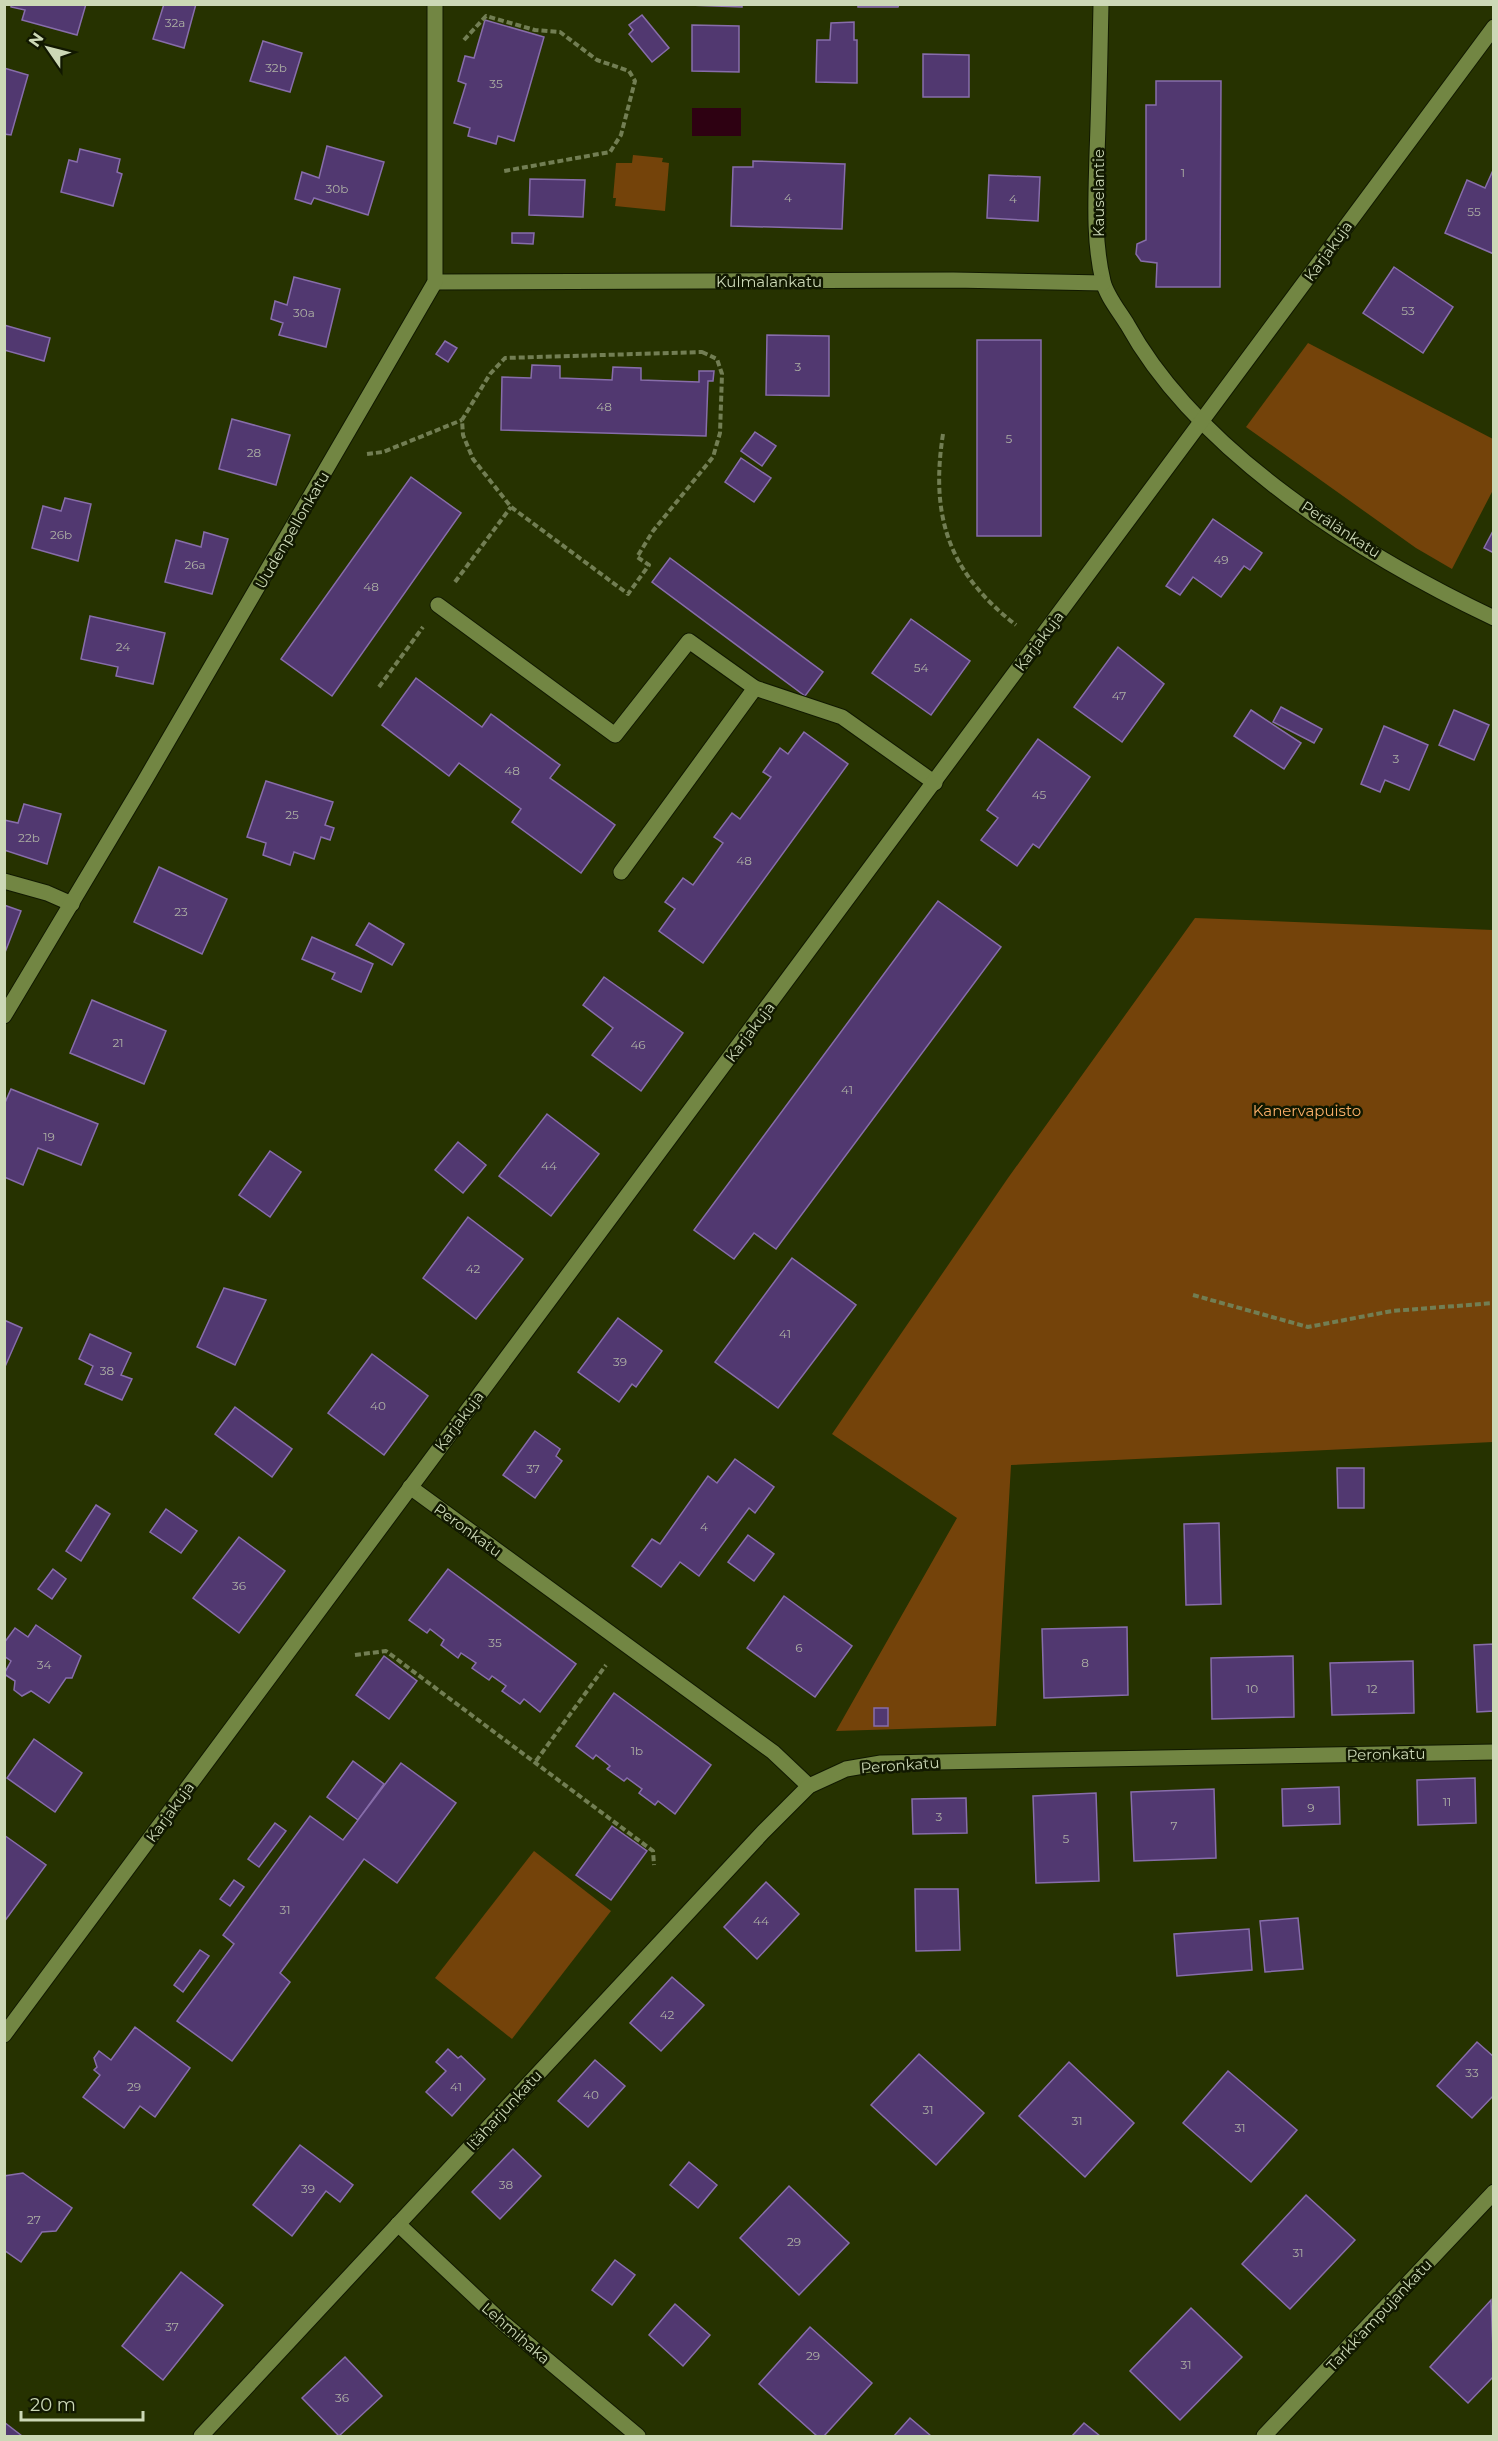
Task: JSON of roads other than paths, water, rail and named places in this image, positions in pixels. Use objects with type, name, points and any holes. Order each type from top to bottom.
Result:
[{"type":"street","name":"Uudenpellonkatu","points":[[4,1016],[334,459],[435,282],[435,4]]},
{"type":"street","name":"Kauselantie","points":[[1101,4],[1096,226],[1103,283],[1136,342],[1165,382],[1202,421]]},
{"type":"street","name":"Karjakuja","points":[[4,2035],[1494,27]]},
{"type":"street","name":"Kulmalankatu","points":[[435,282],[953,280],[1103,283]]},
{"type":"street","name":"Perälänkatu","points":[[1202,421],[1256,470],[1328,524],[1456,600],[1494,618]]},
{"type":"street","points":[[438,605],[615,735],[689,641],[755,688],[842,717],[935,783]]},
{"type":"street","points":[[621,872],[755,688]]},
{"type":"street","points":[[4,881],[47,892],[72,904]]},
{"type":"street","name":"Peronkatu","points":[[410,1487],[773,1752],[809,1786],[846,1770],[881,1763],[1494,1752]]},
{"type":"street","name":"Itäharjunkatu","points":[[201,2436],[763,1832],[809,1786]]},
{"type":"street","name":"Tarkk'ampujankatu","points":[[1264,2436],[1494,2192]]},
{"type":"street","name":"Lehmihaka","points":[[398,2224],[502,2322],[638,2436]]},
{"type":"park label","name":"Kanervapuisto","points":[[1307,1110]]}]
